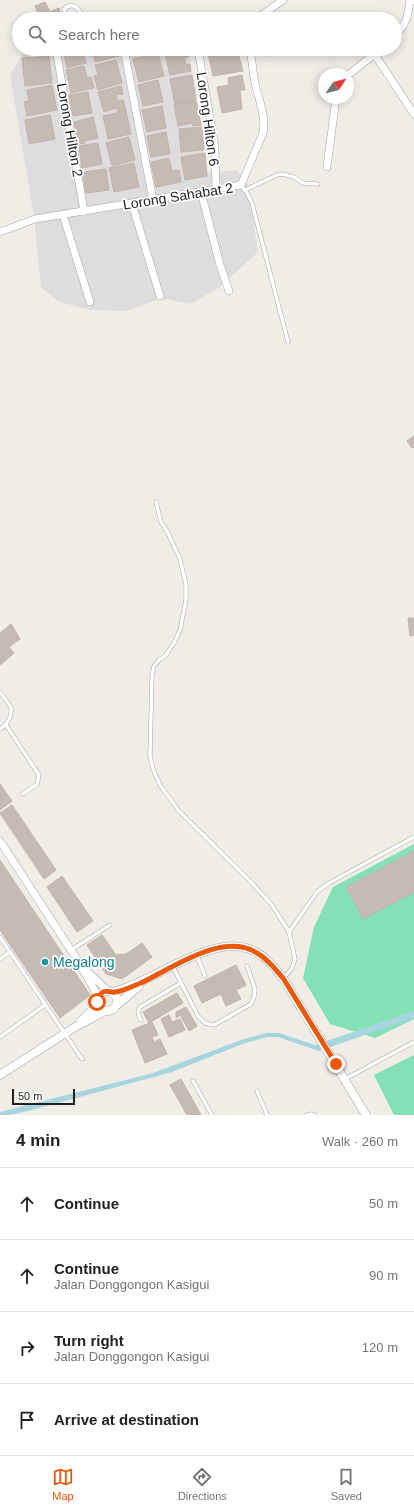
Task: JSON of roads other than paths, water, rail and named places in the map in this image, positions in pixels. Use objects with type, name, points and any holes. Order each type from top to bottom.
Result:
[{"type":"street","points":[[266,12],[283,0]]},
{"type":"street","points":[[402,28],[408,19],[412,0]]},
{"type":"street","name":"Lorong Hilton 2","points":[[57,56],[84,211]]},
{"type":"street","points":[[125,56],[153,200]]},
{"type":"street","name":"Lorong Hilton 6","points":[[199,56],[215,147],[216,190]]},
{"type":"street","name":"Lorong Sahabat 2","points":[[0,232],[34,219],[201,192],[243,188],[263,133],[264,124],[262,107],[255,83],[251,56]]},
{"type":"street","points":[[354,71],[374,56]]},
{"type":"street","points":[[376,56],[414,114]]},
{"type":"street","points":[[327,167],[335,104]]},
{"type":"street","points":[[201,192],[220,265],[229,291]]},
{"type":"street","points":[[132,204],[160,296]]},
{"type":"street","points":[[63,215],[90,302]]},
{"type":"street","points":[[0,841],[78,961],[92,986],[100,1008],[105,1011]]},
{"type":"street","points":[[75,1027],[98,1002],[102,993],[130,988],[172,966],[222,947],[238,946],[248,948],[264,958],[283,978],[366,1115]]},
{"type":"street","points":[[78,961],[92,977],[118,999],[117,1005]]},
{"type":"street","points":[[0,1075],[75,1027],[105,1011],[111,1011],[145,981]]},
{"type":"lane","points":[[65,12],[64,9],[70,4],[74,4],[81,12]]},
{"type":"lane","points":[[288,342],[252,203],[243,188],[283,174],[294,177],[303,183],[318,184]]},
{"type":"lane","points":[[156,502],[161,522],[167,531],[180,559],[186,585],[186,600],[180,630],[166,655],[154,666],[152,676],[150,756],[153,769],[160,785],[176,806],[272,905],[289,932],[295,959],[292,968],[283,978]]},
{"type":"lane","points":[[0,692],[11,710],[10,718],[6,725],[0,729]]},
{"type":"lane","points":[[6,725],[39,776],[37,784],[23,794]]},
{"type":"lane","points":[[289,932],[317,892],[329,883],[414,837]]},
{"type":"lane","points":[[71,950],[110,925]]},
{"type":"lane","points":[[0,937],[82,1060]]},
{"type":"lane","points":[[0,959],[10,952]]},
{"type":"lane","points":[[197,956],[205,976]]},
{"type":"lane","points":[[172,966],[198,1016],[205,1023],[214,1024],[251,1004],[255,989],[248,966]]},
{"type":"lane","points":[[141,1020],[138,1014],[140,1007],[181,983]]},
{"type":"lane","points":[[0,1037],[45,1005]]},
{"type":"lane","points":[[345,1079],[414,1042]]},
{"type":"lane","points":[[193,1081],[212,1115]]},
{"type":"lane","points":[[257,1091],[267,1115]]},
{"type":"lane","points":[[308,1115],[314,1115]]},
{"type":"water","points":[[414,1011],[414,1018],[319,1051],[278,1037],[267,1037],[245,1043],[172,1072],[28,1111],[9,1115],[0,1115],[0,1112],[153,1073],[244,1039],[267,1033],[279,1033],[315,1045]]},
{"type":"place","name":"Megalong","points":[[45,962]]}]
